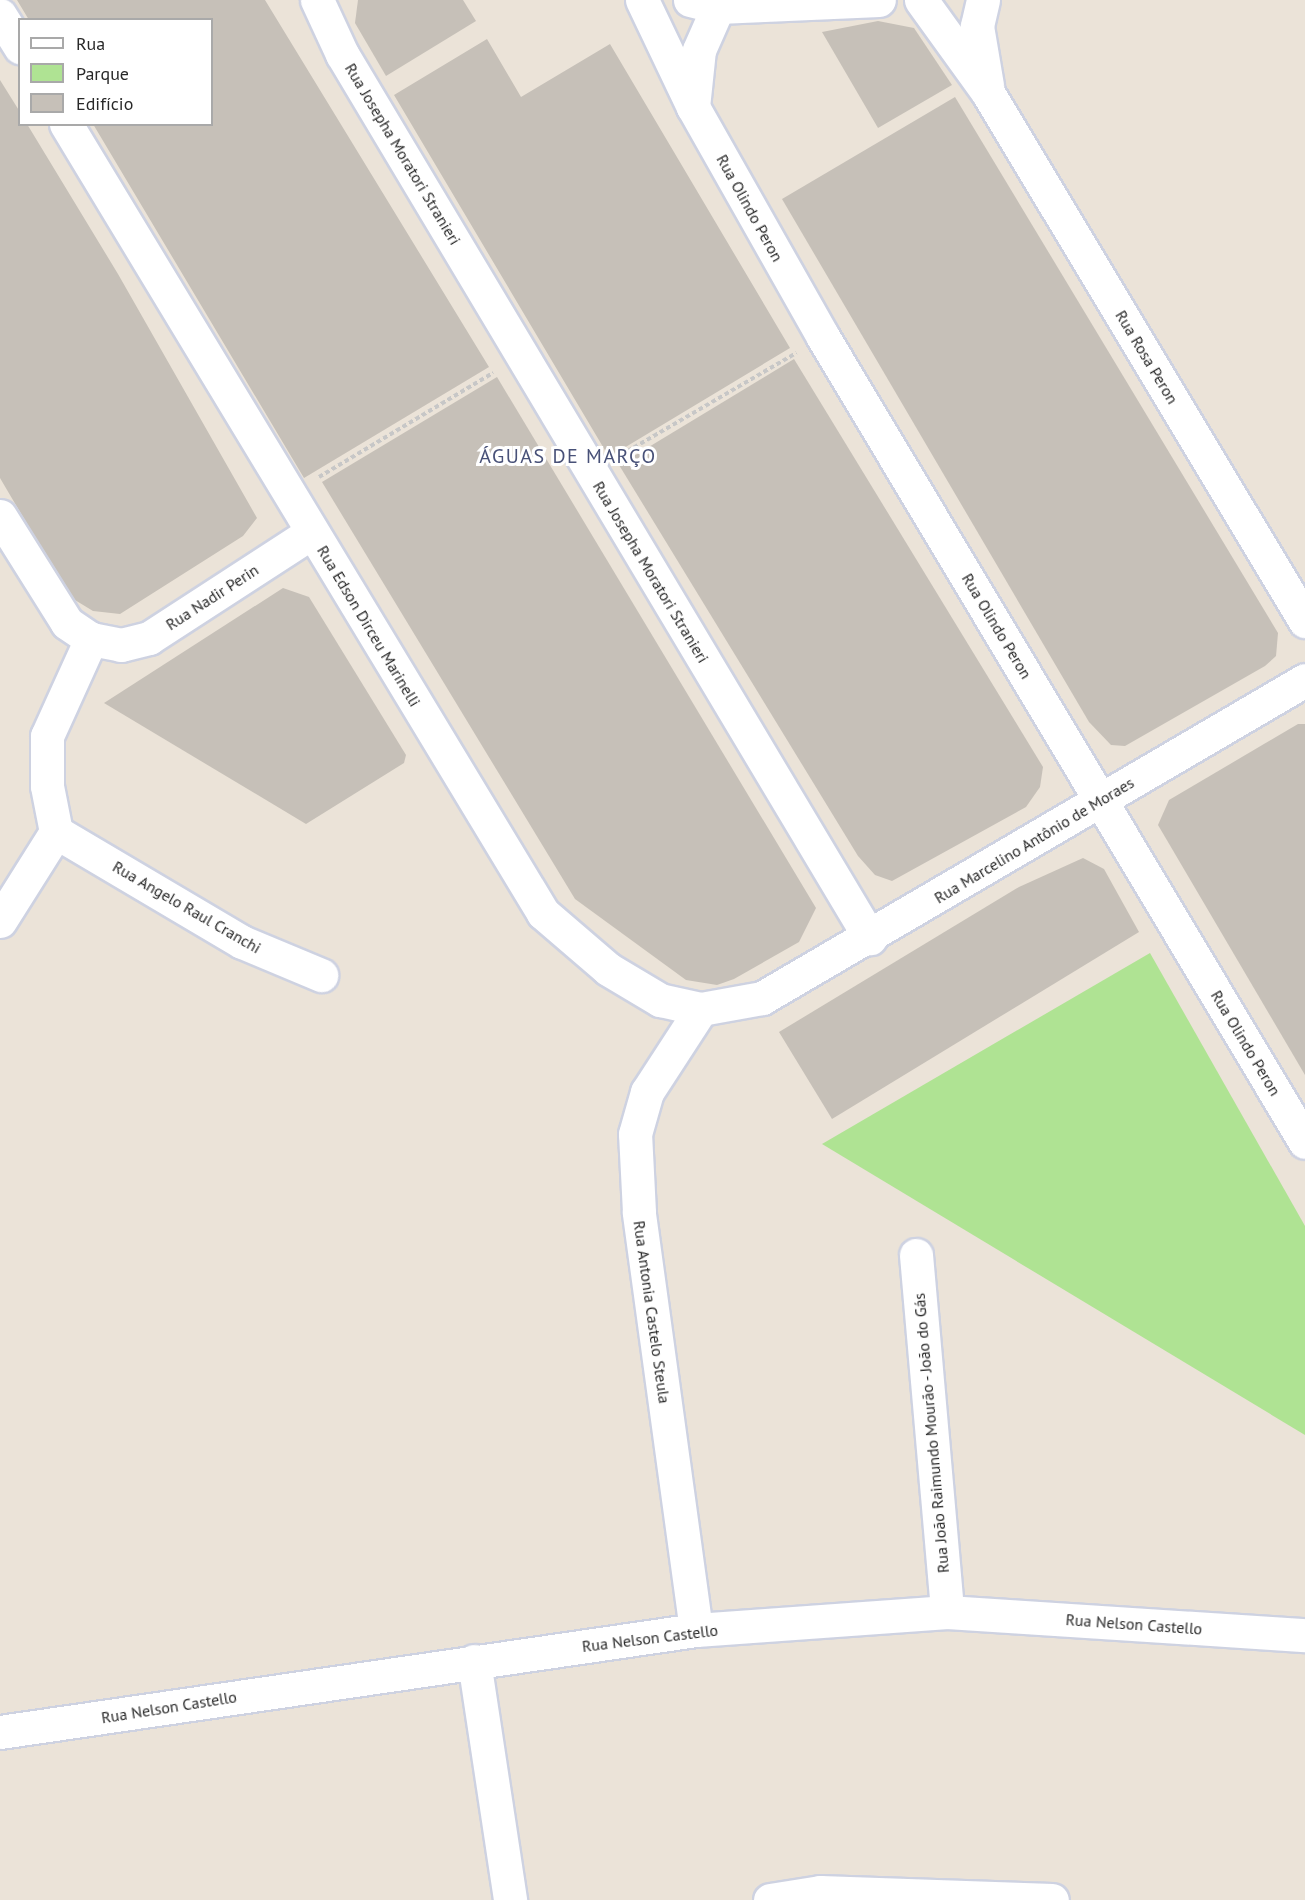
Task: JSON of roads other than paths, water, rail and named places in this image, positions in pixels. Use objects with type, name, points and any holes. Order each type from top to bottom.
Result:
[{"type":"street","name":"Rua Olindo Peron","points":[[642,0],[693,107],[823,337],[1305,1142]]},
{"type":"street","points":[[693,107],[704,4],[879,0]]},
{"type":"street","name":"Rua Rosa Peron","points":[[921,0],[988,93],[1305,621]]},
{"type":"street","name":"Rua Rosa Peron","points":[[983,0],[977,26],[988,93]]},
{"type":"street","name":"Rua Josepha Moratori Stranieri","points":[[324,6],[592,473],[870,938]]},
{"type":"street","points":[[0,15],[18,44]]},
{"type":"street","name":"Rua Edson Dirceu Marinelli","points":[[67,126],[543,914],[608,969],[660,1000],[701,1009],[762,998]]},
{"type":"street","points":[[0,516],[67,623],[98,641],[47,736],[56,832],[0,921]]},
{"type":"street","name":"Rua Nadir Perin","points":[[98,641],[149,638],[312,532]]},
{"type":"street","name":"Rua Marcelino Antônio de Moraes","points":[[762,998],[870,938],[1305,680]]},
{"type":"street","name":"Rua Angelo Raul Cranchi","points":[[56,832],[242,942],[321,975]]},
{"type":"street","name":"Rua Antonia Castelo Steula","points":[[696,1630],[639,1212],[635,1134],[646,1092],[701,1009]]},
{"type":"street","name":"Rua João Raimundo Mourão - João do Gás","points":[[916,1255],[947,1612]]},
{"type":"street","name":"Rua Nelson Castello","points":[[0,1732],[696,1630],[947,1612],[1305,1635]]},
{"type":"street","points":[[474,1661],[510,1900]]},
{"type":"street","points":[[770,1900],[820,1892],[1052,1900]]},
{"type":"district","name":"ÁGUAS DE MARÇO","points":[[568,456]]}]
